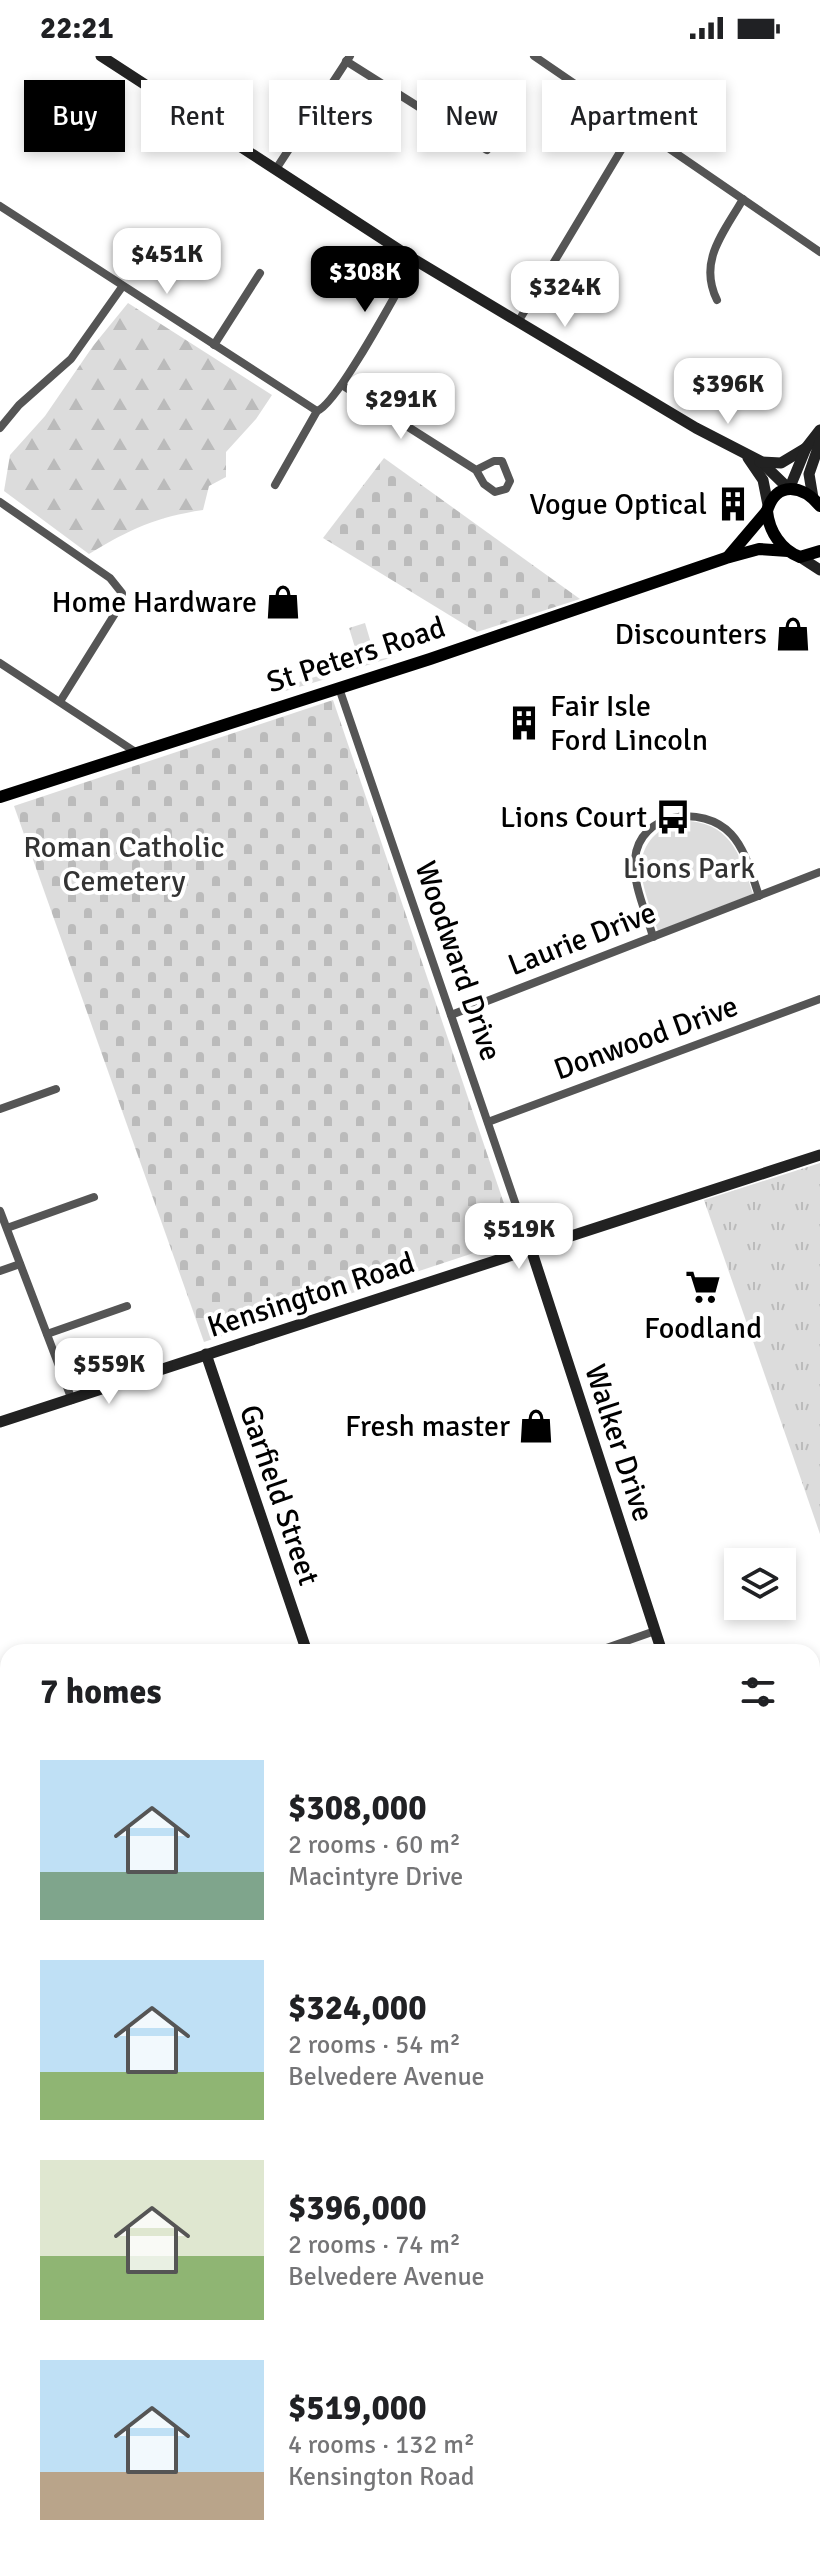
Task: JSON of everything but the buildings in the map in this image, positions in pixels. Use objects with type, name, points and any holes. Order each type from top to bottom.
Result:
[{"type":"main road","points":[[726,558],[768,508],[774,496],[789,488],[817,502]]},
{"type":"main road","points":[[768,508],[771,528],[794,554]]},
{"type":"main road","name":"St Peters Road","points":[[0,797],[339,688],[726,558],[759,549],[794,554],[820,551]]},
{"type":"street","points":[[101,56],[415,260],[754,460],[789,488],[806,448],[820,430]]},
{"type":"street","points":[[534,56],[568,80]]},
{"type":"street","points":[[276,169],[348,59],[417,104]]},
{"type":"street","points":[[518,322],[620,152]]},
{"type":"street","points":[[672,152],[820,252]]},
{"type":"street","points":[[717,300],[707,279],[715,247],[743,199]]},
{"type":"street","points":[[0,206],[317,411]]},
{"type":"street","points":[[275,485],[317,411],[326,407],[342,385],[415,260]]},
{"type":"street","points":[[214,345],[260,273]]},
{"type":"street","points":[[0,428],[19,405],[71,359],[122,287]]},
{"type":"street","points":[[342,385],[476,470]]},
{"type":"street","points":[[817,502],[809,474],[820,442]]},
{"type":"street","points":[[754,460],[781,463],[806,448]]},
{"type":"street","points":[[754,460],[763,480],[768,508]]},
{"type":"street","points":[[0,502],[110,578],[122,593],[121,604],[61,700]]},
{"type":"street","points":[[794,554],[820,570]]},
{"type":"street","points":[[0,663],[61,700],[137,753]]},
{"type":"street","name":"Woodward Drive","points":[[339,688],[531,1249]]},
{"type":"street","points":[[653,937],[636,875],[635,858],[646,833],[673,817],[703,817],[718,823],[733,836],[759,896]]},
{"type":"street","name":"Laurie Drive","points":[[451,1015],[820,872]]},
{"type":"street","name":"Donwood Drive","points":[[488,1122],[820,999]]},
{"type":"street","points":[[0,1109],[56,1089]]},
{"type":"street","name":"Kensington Road","points":[[0,1422],[820,1155]]},
{"type":"street","points":[[7,1228],[94,1197]]},
{"type":"street","points":[[0,1211],[72,1400]]},
{"type":"street","name":"Walker Drive","points":[[531,1249],[659,1644]]},
{"type":"street","points":[[0,1271],[20,1264]]},
{"type":"street","points":[[47,1334],[127,1306]]},
{"type":"street","name":"Garfield Street","points":[[206,1354],[304,1644]]},
{"type":"street","points":[[618,1644],[655,1631]]},
{"type":"green space","points":[[128,303],[272,395],[256,419],[226,452],[226,477],[209,486],[203,510],[144,525],[89,554],[4,491],[10,455],[45,416],[93,346]]},
{"type":"green space","points":[[384,458],[580,599],[477,632],[323,538]]},
{"type":"green space","points":[[365,623],[376,660],[396,656],[349,671],[345,659],[357,654],[349,628]]},
{"type":"green space","points":[[325,664],[329,678],[272,695],[269,685],[274,684],[277,689],[321,675],[319,666]]},
{"type":"green space","name":"Roman Catholic Cemetery","points":[[333,700],[516,1239],[204,1342],[14,806]]},
{"type":"green space","name":"Lions Park","points":[[675,821],[708,825],[729,840],[753,894],[658,931],[643,883],[643,856],[658,832]]},
{"type":"green space","points":[[820,1163],[820,1534],[704,1200]]},
{"type":"place","name":"Vogue Optical","points":[[733,504]]},
{"type":"place","name":"Home Hardware","points":[[283,602]]},
{"type":"place","name":"Discounters","points":[[793,634]]},
{"type":"place","name":"Fair Isle Ford Lincoln","points":[[524,723]]},
{"type":"place","name":"Lions Court","points":[[673,817]]},
{"type":"place","name":"Foodland","points":[[703,1287]]},
{"type":"place","name":"Fresh master","points":[[536,1426]]}]
